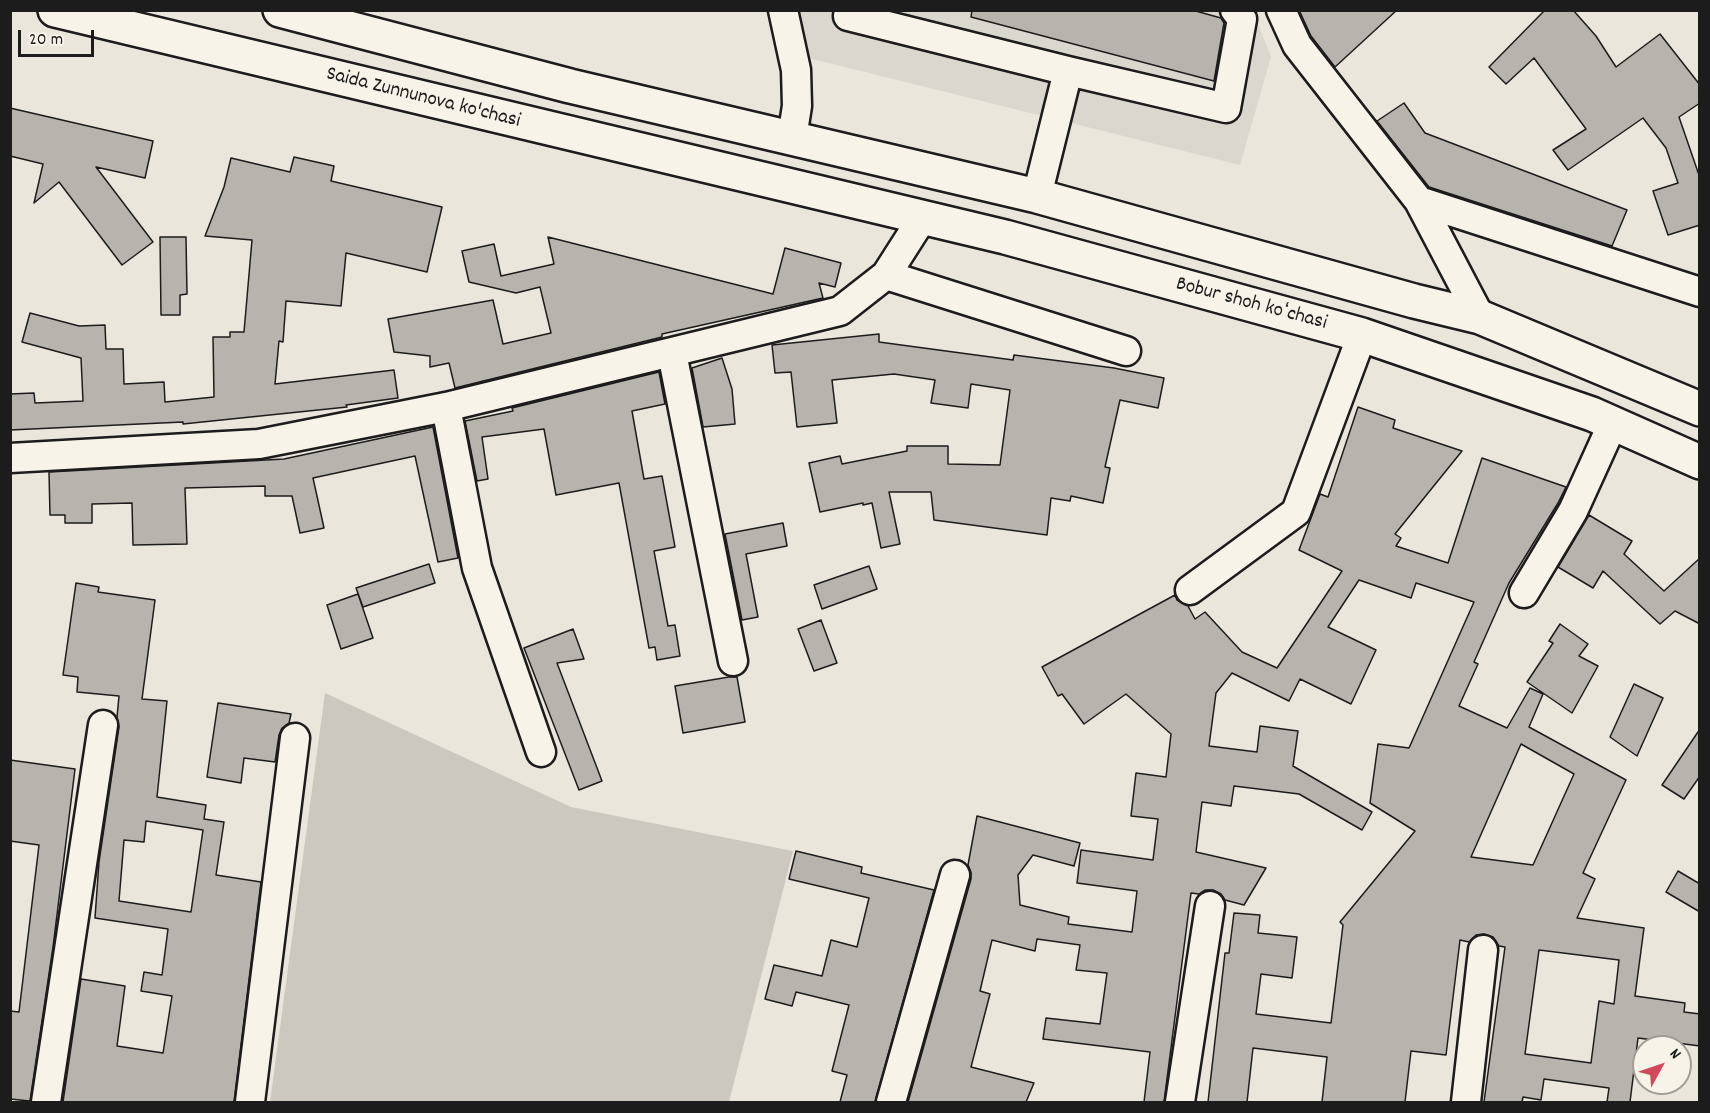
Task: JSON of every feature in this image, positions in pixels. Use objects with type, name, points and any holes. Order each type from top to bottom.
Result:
[{"type":"main road","name":"Saida Zunnunova ko'chasi","points":[[55,10],[791,186]]},
{"type":"main road","points":[[280,10],[570,86],[1037,196],[1413,302],[1480,317],[1700,409]]},
{"type":"main road","points":[[559,132],[570,86]]},
{"type":"main road","name":"Bobur shoh koʻchasi","points":[[791,186],[1005,237],[1362,335],[1592,414],[1700,462]]},
{"type":"street","points":[[783,10],[796,70],[797,106],[792,138]]},
{"type":"street","points":[[848,16],[1226,108],[1242,20],[1235,10]]},
{"type":"street","points":[[1281,10],[1297,45],[1419,201],[1480,317]]},
{"type":"street","points":[[1037,196],[1068,71]]},
{"type":"street","points":[[1419,201],[1700,292]]},
{"type":"street","points":[[10,458],[259,444],[446,407],[840,311],[886,275],[923,218]]},
{"type":"street","points":[[886,275],[1126,351]]},
{"type":"street","points":[[1190,590],[1296,512],[1362,335]]},
{"type":"street","points":[[672,353],[733,661]]},
{"type":"street","points":[[446,407],[477,568],[541,752]]},
{"type":"street","points":[[1524,593],[1573,511],[1613,423]]},
{"type":"street","points":[[46,1102],[103,725]]},
{"type":"street","points":[[250,1102],[295,738]]},
{"type":"street","points":[[891,1102],[955,875]]},
{"type":"street","points":[[1180,1102],[1210,906]]},
{"type":"street","points":[[1466,1102],[1483,950]]},
{"type":"shaded area","points":[[796,11],[1253,11],[1271,57],[1240,165],[809,58]]},
{"type":"shaded area","points":[[325,693],[571,807],[793,851],[729,1102],[270,1102]]},
{"type":"building","points":[[972,10],[1192,10],[1221,18],[1224,23],[1214,81],[971,17]]},
{"type":"building","points":[[1299,10],[1397,10],[1335,67],[1311,36]]},
{"type":"building","points":[[1545,10],[1573,10],[1596,36],[1616,67],[1660,34],[1700,85],[1700,103],[1679,117],[1700,178],[1700,225],[1668,235],[1653,191],[1678,183],[1666,148],[1643,118],[1568,170],[1553,150],[1586,129],[1534,58],[1506,84],[1489,67]]},
{"type":"building","points":[[1404,103],[1425,133],[1627,210],[1612,246],[1429,187],[1377,121]]},
{"type":"building","points":[[10,108],[153,141],[145,178],[96,167],[153,242],[122,265],[59,182],[34,203],[43,164],[10,156]]},
{"type":"building","points":[[294,157],[334,166],[331,181],[442,207],[427,272],[346,253],[341,306],[286,301],[283,342],[279,341],[275,384],[394,370],[398,398],[346,405],[347,407],[183,424],[183,422],[10,430],[10,394],[34,393],[35,403],[83,401],[81,358],[22,342],[30,313],[79,326],[105,325],[106,349],[123,349],[124,384],[164,382],[165,402],[214,397],[213,337],[230,337],[230,332],[244,332],[252,240],[205,236],[224,187],[231,158],[290,172]]},
{"type":"building","points":[[160,237],[186,237],[187,294],[180,295],[180,315],[161,315]]},
{"type":"building","points":[[548,237],[773,294],[785,248],[841,263],[835,287],[819,283],[823,298],[662,334],[662,337],[455,388],[449,363],[430,367],[430,356],[394,352],[388,319],[493,300],[503,344],[551,333],[540,287],[516,293],[469,282],[462,251],[494,244],[501,276],[554,264]]},
{"type":"building","points":[[879,334],[879,342],[1013,360],[1014,355],[1114,368],[1164,378],[1158,408],[1120,400],[1105,467],[1110,468],[1103,503],[1071,496],[1070,501],[1051,498],[1047,535],[934,520],[931,492],[889,492],[900,544],[881,548],[872,503],[820,512],[809,463],[840,456],[842,464],[907,451],[907,446],[948,446],[948,464],[1000,465],[1010,390],[971,384],[968,408],[931,403],[935,380],[894,374],[832,380],[837,423],[797,427],[791,372],[775,373],[772,345]]},
{"type":"building","points":[[722,358],[732,389],[735,424],[703,427],[692,368]]},
{"type":"building","points":[[659,372],[665,404],[632,411],[644,479],[662,476],[675,547],[654,551],[668,626],[675,625],[680,656],[657,660],[655,647],[649,648],[619,483],[556,495],[544,429],[482,437],[488,479],[477,481],[465,421],[513,411],[512,408]]},
{"type":"building","points":[[1358,407],[1395,420],[1393,428],[1462,451],[1395,534],[1401,538],[1396,546],[1448,563],[1482,458],[1566,487],[1509,583],[1474,662],[1478,664],[1459,706],[1507,728],[1530,688],[1543,694],[1529,727],[1626,780],[1583,873],[1595,879],[1577,918],[1644,928],[1635,996],[1685,1003],[1684,1012],[1700,1014],[1700,1046],[1692,1045],[1692,1035],[1632,1035],[1630,1102],[1607,1102],[1609,1088],[1544,1079],[1541,1100],[1523,1097],[1522,1102],[1484,1102],[1505,947],[1499,946],[1493,937],[1484,934],[1476,935],[1469,942],[1460,940],[1446,1055],[1411,1051],[1405,1102],[1322,1102],[1327,1057],[1253,1048],[1247,1102],[1208,1102],[1225,953],[1229,953],[1234,913],[1260,915],[1258,933],[1297,937],[1292,978],[1261,974],[1256,1014],[1331,1023],[1343,925],[1340,922],[1415,831],[1370,803],[1378,744],[1409,748],[1474,602],[1416,583],[1411,598],[1359,580],[1328,627],[1376,650],[1351,704],[1300,679],[1289,701],[1232,673],[1216,693],[1209,746],[1257,752],[1260,726],[1298,731],[1293,766],[1372,812],[1362,830],[1299,794],[1234,786],[1231,806],[1202,802],[1196,852],[1266,868],[1244,905],[1225,900],[1221,894],[1213,890],[1205,890],[1199,894],[1191,893],[1164,1102],[1144,1102],[1150,1052],[1043,1039],[1046,1018],[1100,1024],[1107,973],[1076,970],[1080,945],[1037,939],[1035,951],[992,940],[980,991],[990,994],[971,1067],[1034,1083],[1026,1102],[908,1102],[971,879],[968,865],[977,816],[1080,843],[1074,866],[1033,855],[1018,875],[1020,905],[1069,917],[1068,924],[1132,932],[1137,891],[1077,883],[1081,850],[1153,860],[1158,819],[1131,816],[1136,773],[1166,777],[1171,734],[1126,694],[1084,724],[1062,694],[1058,696],[1042,667],[1175,595],[1177,600],[1188,606],[1195,619],[1205,612],[1242,652],[1277,668],[1342,571],[1299,550],[1320,494],[1328,497]],"holes":[[[1521,744],[1574,774],[1533,865],[1471,857]],[[1539,950],[1619,960],[1614,1004],[1599,1001],[1591,1063],[1525,1054]]]},
{"type":"building","points":[[433,427],[458,558],[438,562],[415,456],[313,478],[324,528],[300,533],[292,496],[265,496],[265,486],[185,488],[187,544],[133,545],[132,503],[92,504],[92,523],[65,523],[65,515],[50,515],[49,472],[284,459]]},
{"type":"building","points":[[1589,515],[1632,541],[1624,554],[1664,591],[1700,558],[1700,624],[1675,611],[1660,624],[1603,571],[1593,588],[1558,567]]},
{"type":"building","points":[[783,523],[787,546],[746,554],[758,617],[742,620],[725,534]]},
{"type":"building","points":[[429,564],[435,583],[363,607],[356,588]]},
{"type":"building","points":[[869,566],[877,589],[822,609],[814,585]]},
{"type":"building","points":[[76,583],[99,587],[98,592],[155,600],[142,699],[167,701],[157,797],[206,805],[204,819],[224,822],[216,875],[261,882],[234,1102],[63,1102],[81,979],[125,986],[117,1046],[163,1053],[172,996],[141,991],[144,972],[162,975],[168,929],[95,918],[99,862],[119,727],[117,717],[119,696],[77,692],[78,677],[63,675]],"holes":[[[146,821],[203,830],[191,912],[119,901],[124,840],[144,842]]]},
{"type":"building","points":[[358,594],[373,638],[341,649],[327,605]]},
{"type":"building","points":[[821,620],[837,663],[814,671],[798,629]]},
{"type":"building","points":[[1560,624],[1588,644],[1579,656],[1598,666],[1572,713],[1527,682],[1553,643],[1549,641]]},
{"type":"building","points":[[573,629],[584,659],[557,663],[602,781],[579,790],[524,648]]},
{"type":"building","points":[[737,677],[745,722],[683,733],[675,686]]},
{"type":"building","points":[[1634,684],[1663,698],[1637,756],[1610,737]]},
{"type":"building","points":[[218,703],[291,714],[289,723],[282,728],[279,735],[275,762],[244,758],[241,783],[207,777]]},
{"type":"building","points":[[1700,729],[1700,776],[1684,799],[1662,785]]},
{"type":"building","points":[[10,760],[75,769],[53,947],[30,1101],[10,1099],[10,1011],[19,1012],[39,845],[10,841]]},
{"type":"building","points":[[796,851],[862,867],[861,873],[934,890],[875,1102],[840,1102],[847,1075],[832,1071],[849,1005],[796,992],[792,1006],[765,999],[774,965],[822,976],[831,940],[857,947],[869,898],[789,879]]},
{"type":"building","points":[[1678,871],[1700,884],[1700,912],[1666,892]]}]
